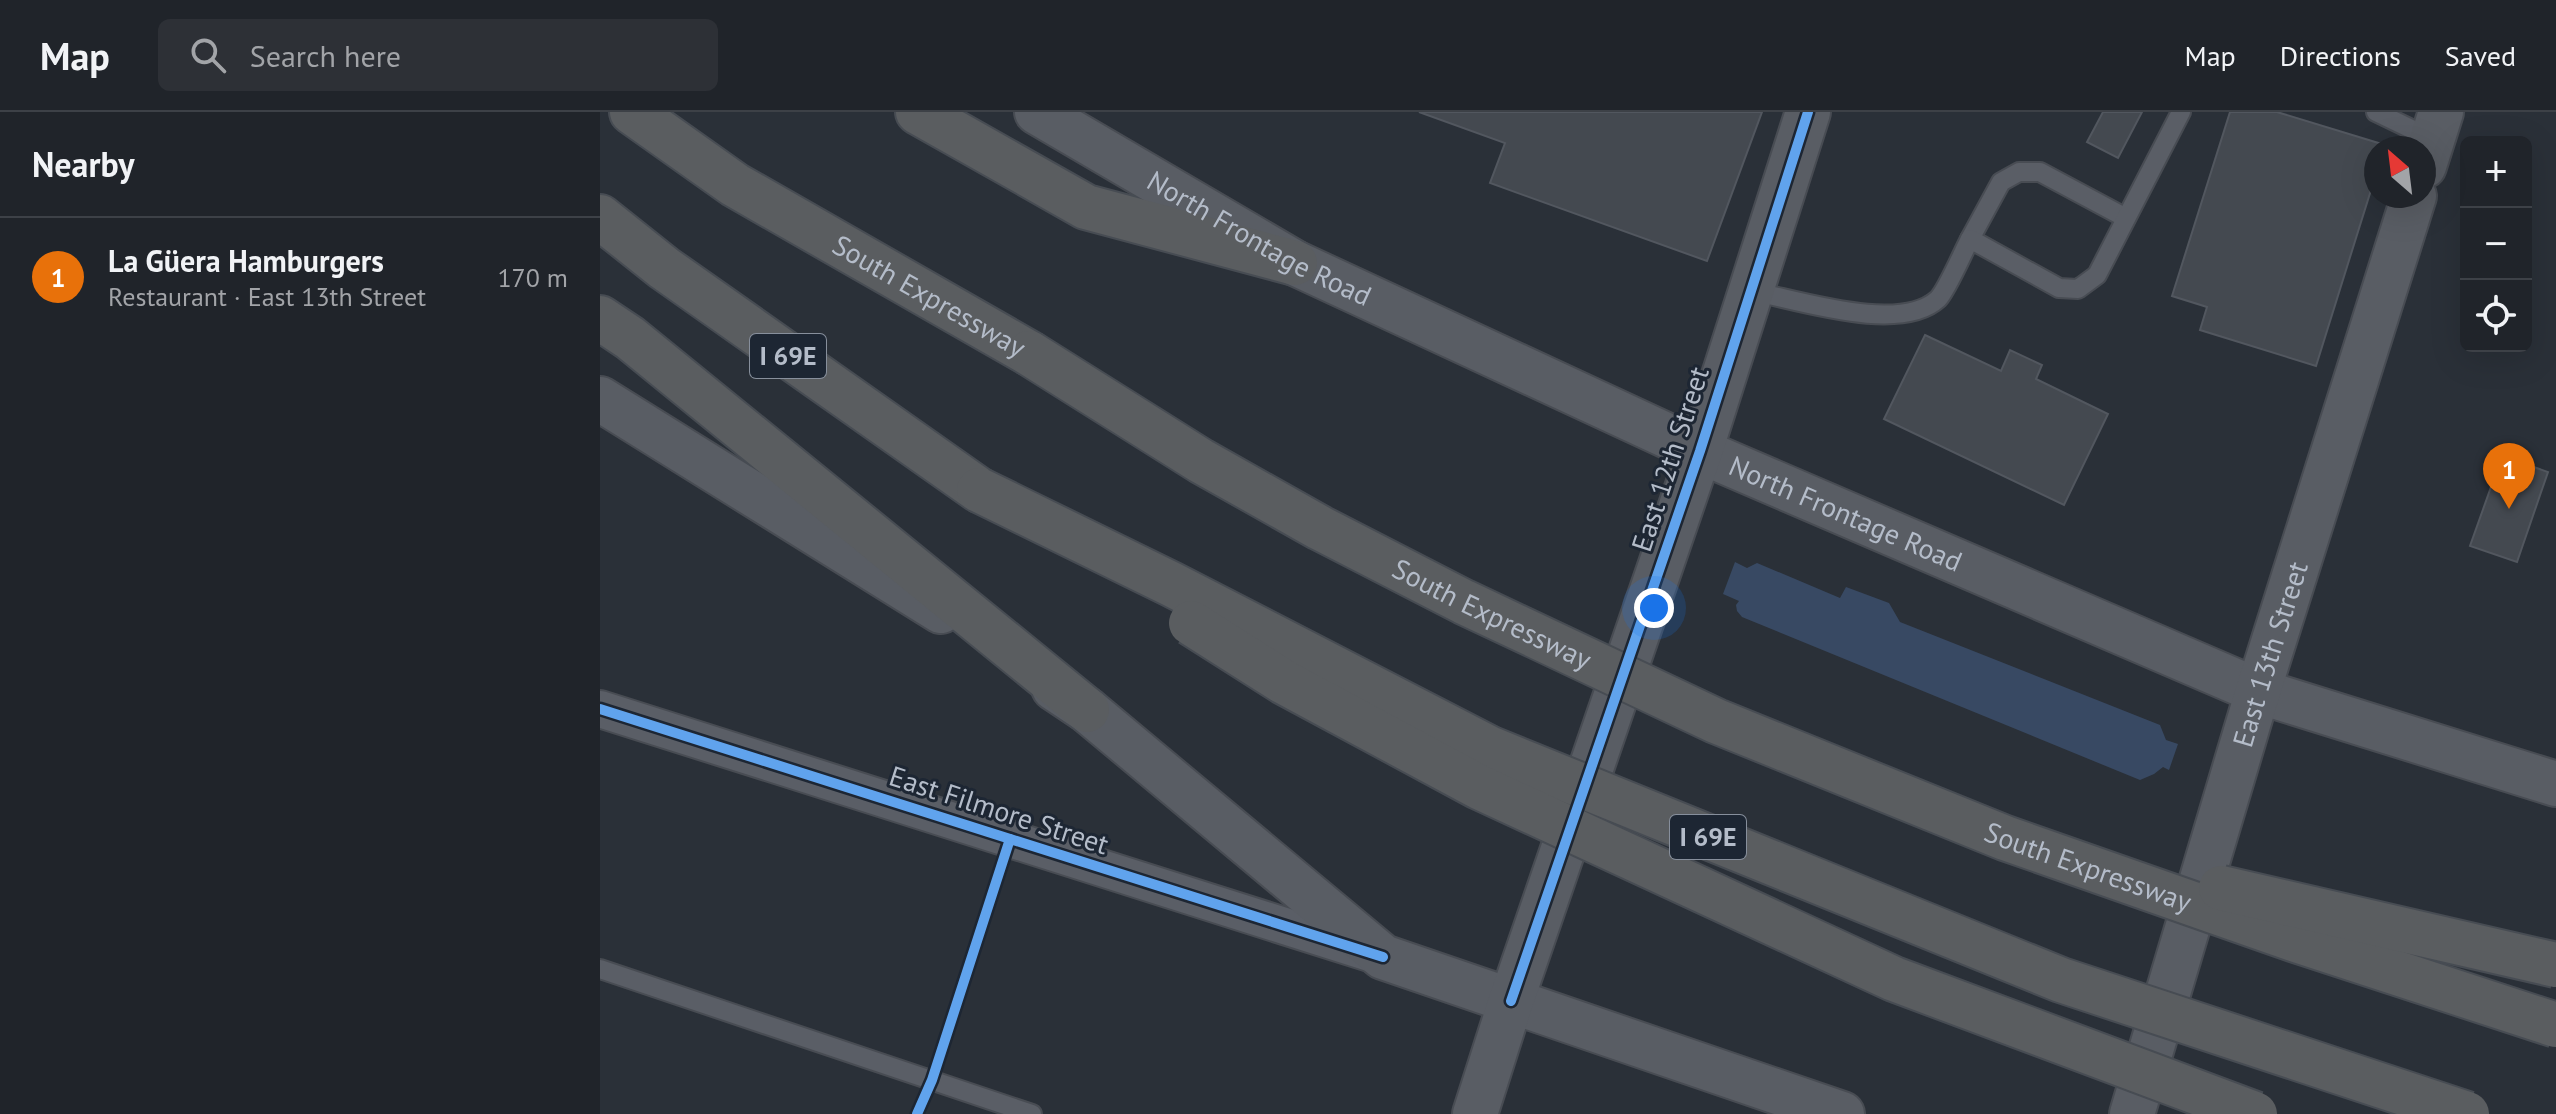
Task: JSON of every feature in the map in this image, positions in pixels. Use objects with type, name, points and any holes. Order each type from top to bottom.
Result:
[{"type":"highway","name":"South Expressway","points":[[632,112],[735,185],[1029,353],[1215,468],[1320,528],[1464,602],[1716,721],[2005,838],[2296,940],[2556,1025]]},
{"type":"highway","points":[[918,112],[1086,207],[1295,263]]},
{"type":"highway","name":"I 69E","points":[[600,217],[664,268],[979,490],[1171,584],[1491,749],[2061,980],[2467,1114]]},
{"type":"highway","points":[[600,318],[630,338],[1087,710]]},
{"type":"highway","points":[[979,490],[1284,682],[1479,787],[1894,979],[2255,1114]]},
{"type":"highway","points":[[2005,838],[2556,965]]},
{"type":"main road","name":"North Frontage Road","points":[[1037,112],[1295,263],[1700,451],[2258,691],[2556,784]]},
{"type":"main road","name":"East 12th Street","points":[[1475,1114],[1700,451],[1808,112]]},
{"type":"main road","name":"East 13th Street","points":[[2132,1114],[2258,691],[2410,208]]},
{"type":"main road","points":[[600,399],[926,601],[1087,710],[1383,957],[1842,1114]]},
{"type":"street","name":"East Filmore Street","points":[[600,709],[1383,957]]},
{"type":"lane","points":[[1970,239],[2059,288],[2078,289],[2097,275],[2181,112]]},
{"type":"lane","points":[[2376,112],[2426,136]]},
{"type":"lane","points":[[1751,291],[1869,315],[1908,315],[1938,299],[2001,182],[2019,172],[2040,172],[2126,218]]},
{"type":"lane","points":[[600,969],[1032,1114]]},
{"type":"water","points":[[1735,562],[1747,568],[1757,563],[1840,598],[1846,587],[1889,603],[1900,622],[2160,725],[2166,740],[2178,744],[2169,770],[2163,767],[2140,780],[1742,617],[1737,611],[1739,601],[1723,594]]},
{"type":"building","points":[[1419,112],[1762,112],[1707,261],[1490,183],[1505,143]]},
{"type":"building","points":[[2103,112],[2142,112],[2118,158],[2087,142]]},
{"type":"building","points":[[2230,112],[2277,112],[2364,139],[2365,208],[2316,366],[2200,330],[2207,307],[2172,296]]},
{"type":"building","points":[[1925,335],[2001,371],[2010,350],[2042,365],[2036,379],[2108,414],[2064,505],[1884,419]]},
{"type":"building","points":[[2502,456],[2548,472],[2517,562],[2470,546]]},
{"type":"cycle path","points":[[1511,1001],[1700,451],[1808,112]]},
{"type":"cycle path","points":[[600,709],[1383,957]]},
{"type":"cycle path","points":[[917,1114],[932,1080],[1010,839]]},
{"type":"place","name":"La Güera Hamburgers","points":[[2509,509]]}]
